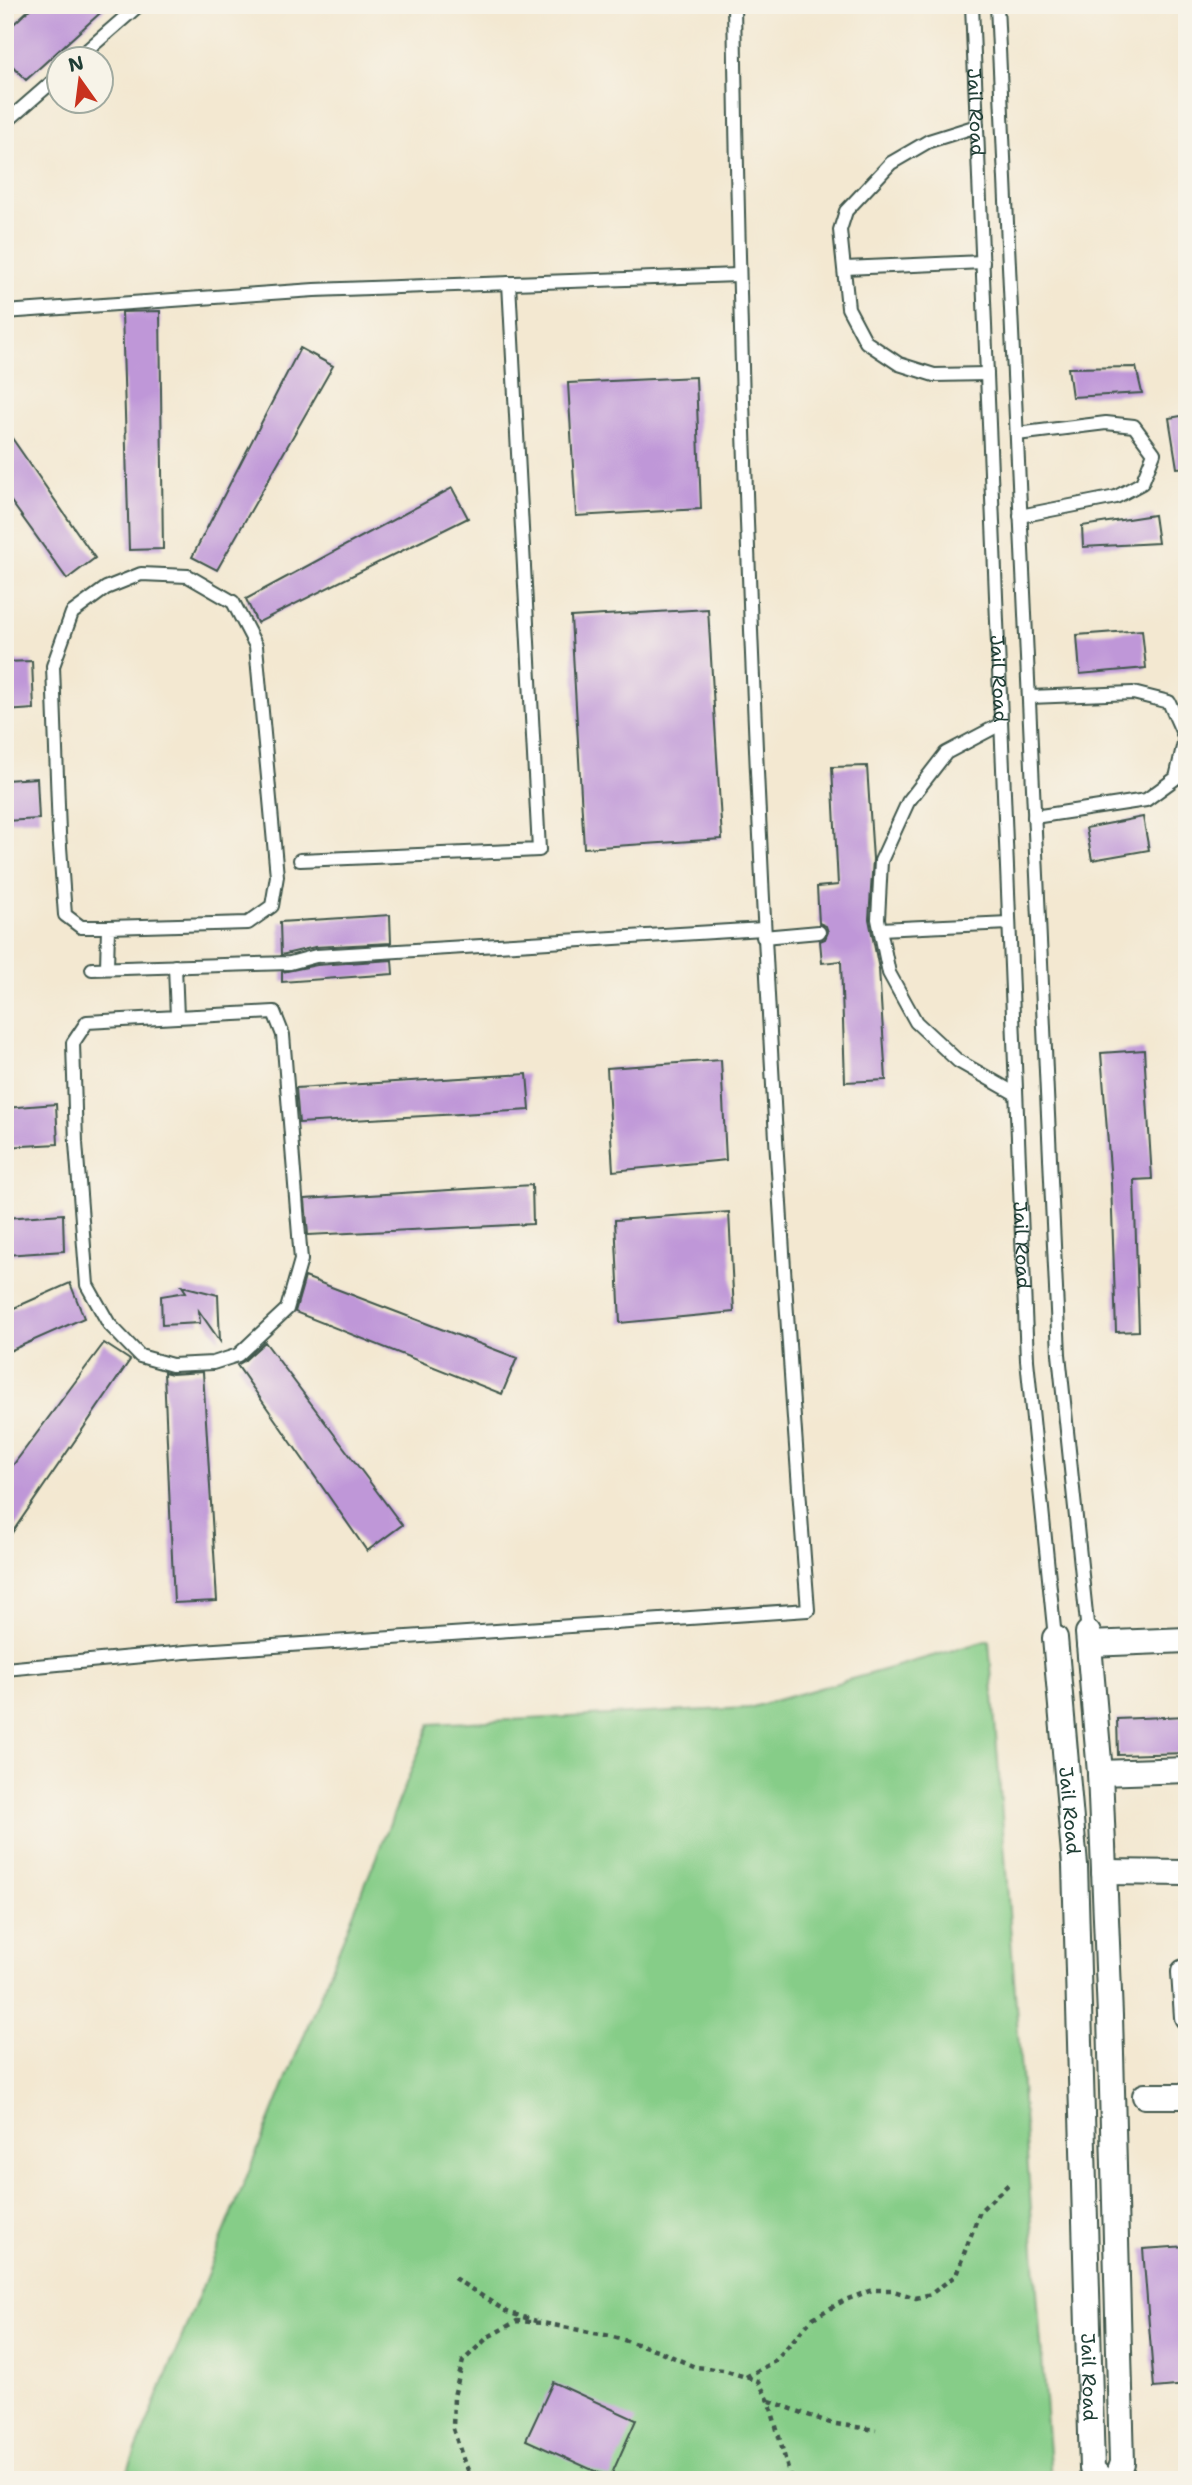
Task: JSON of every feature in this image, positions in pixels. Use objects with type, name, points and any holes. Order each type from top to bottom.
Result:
[{"type":"street","name":"Jail Road","points":[[1055,1638],[1074,1865],[1092,2469],[1102,2480]]},
{"type":"street","points":[[1116,2480],[1122,2463],[1110,2016],[1100,1773],[1089,1639],[1187,1640]]},
{"type":"street","points":[[1100,1773],[1187,1770]]},
{"type":"street","points":[[1104,1872],[1187,1873]]},
{"type":"street","points":[[1184,1972],[1187,2017]]},
{"type":"street","points":[[1145,2096],[1187,2096]]},
{"type":"lane","points":[[92,46],[139,5]]},
{"type":"lane","points":[[5,1669],[185,1652],[808,1610],[763,933],[738,275],[734,5]]},
{"type":"lane","name":"Jail Road","points":[[972,5],[1027,1360],[1055,1638]]},
{"type":"lane","points":[[997,5],[1059,1354],[1089,1639]]},
{"type":"lane","points":[[5,123],[46,87]]},
{"type":"lane","points":[[977,126],[929,141],[891,163],[846,211],[840,230],[848,308],[866,342],[899,364],[934,375],[987,374]]},
{"type":"lane","points":[[845,268],[983,262]]},
{"type":"lane","points":[[5,312],[314,290],[738,275]]},
{"type":"lane","points":[[300,860],[539,850],[509,283]]},
{"type":"lane","points":[[1017,434],[1107,423],[1135,426],[1154,453],[1142,483],[1116,496],[1020,516]]},
{"type":"lane","points":[[141,573],[188,576],[233,602],[256,646],[277,876],[272,906],[248,923],[108,927],[81,927],[65,915],[53,666],[72,613],[106,588],[141,573]]},
{"type":"lane","points":[[1029,697],[1133,693],[1169,702],[1185,738],[1176,778],[1146,800],[1034,817]]},
{"type":"lane","points":[[1001,724],[946,753],[908,802],[881,861],[878,919],[889,973],[916,1022],[958,1061],[1016,1094]]},
{"type":"lane","points":[[880,929],[1009,923]]},
{"type":"lane","points":[[107,968],[108,927]]},
{"type":"lane","points":[[92,969],[290,963],[316,956],[819,932]]},
{"type":"lane","points":[[175,966],[177,1017]]},
{"type":"lane","points":[[274,1012],[283,1035],[301,1260],[287,1309],[238,1355],[213,1363],[172,1365],[140,1356],[109,1324],[87,1285],[76,1143],[73,1043],[87,1022],[177,1017],[274,1012]]},
{"type":"path","points":[[746,2377],[775,2361],[813,2318],[845,2300],[872,2290],[891,2290],[916,2298],[931,2294],[956,2276],[980,2211],[1010,2183]]},
{"type":"path","points":[[454,2278],[507,2312],[543,2323],[610,2336],[657,2350],[695,2367],[724,2370],[758,2381],[769,2401],[791,2480]]},
{"type":"path","points":[[473,2480],[453,2429],[454,2396],[463,2361],[488,2337],[517,2321],[543,2323]]},
{"type":"path","points":[[769,2401],[830,2423],[876,2430]]},
{"type":"green space","points":[[989,1640],[1051,2480],[124,2480],[430,1724],[749,1708]]},
{"type":"building","points":[[34,5],[109,5],[64,46],[46,46],[46,62],[26,80],[5,58],[5,32]]},
{"type":"building","points":[[160,311],[163,549],[129,550],[122,312]]},
{"type":"building","points":[[300,348],[333,366],[217,570],[192,557]]},
{"type":"building","points":[[1136,367],[1142,393],[1072,397],[1068,368]]},
{"type":"building","points":[[696,377],[701,509],[576,516],[568,383]]},
{"type":"building","points":[[1187,415],[1187,467],[1177,468],[1169,418]]},
{"type":"building","points":[[5,428],[95,558],[67,579],[5,493]]},
{"type":"building","points":[[452,488],[468,518],[257,623],[246,599]]},
{"type":"building","points":[[1154,515],[1158,543],[1083,547],[1082,526]]},
{"type":"building","points":[[708,609],[722,839],[584,848],[571,617]]},
{"type":"building","points":[[1142,630],[1146,668],[1080,674],[1077,635]]},
{"type":"building","points":[[32,661],[34,709],[5,711],[5,662]]},
{"type":"building","points":[[867,766],[873,859],[869,919],[879,969],[886,1080],[845,1082],[841,961],[822,963],[820,941],[825,939],[828,932],[826,926],[819,923],[817,887],[838,885],[832,767]]},
{"type":"building","points":[[37,778],[39,819],[5,821],[5,780]]},
{"type":"building","points":[[1143,817],[1149,850],[1092,860],[1086,828]]},
{"type":"building","points":[[390,915],[391,943],[315,947],[281,955],[280,922]]},
{"type":"building","points":[[392,960],[393,974],[282,982],[282,972],[317,965]]},
{"type":"building","points":[[1144,1050],[1152,1179],[1134,1180],[1139,1331],[1116,1332],[1111,1182],[1101,1053]]},
{"type":"building","points":[[721,1060],[726,1160],[613,1171],[607,1068]]},
{"type":"building","points":[[527,1074],[530,1110],[299,1123],[296,1088]]},
{"type":"building","points":[[56,1104],[58,1144],[5,1147],[5,1108]]},
{"type":"building","points":[[532,1185],[533,1224],[308,1235],[305,1199]]},
{"type":"building","points":[[729,1212],[734,1312],[620,1323],[615,1220]]},
{"type":"building","points":[[63,1214],[64,1251],[5,1255],[5,1218]]},
{"type":"building","points":[[305,1277],[517,1358],[502,1394],[295,1312]]},
{"type":"building","points":[[70,1283],[84,1318],[5,1353],[5,1312]]},
{"type":"building","points":[[182,1286],[218,1295],[220,1341],[199,1311],[200,1323],[162,1325],[161,1296],[186,1292]]},
{"type":"building","points":[[265,1342],[402,1525],[367,1551],[237,1365]]},
{"type":"building","points":[[104,1343],[130,1360],[5,1543],[5,1476]]},
{"type":"building","points":[[164,1372],[203,1372],[217,1601],[174,1603]]},
{"type":"building","points":[[1187,1716],[1187,1753],[1118,1755],[1117,1719]]},
{"type":"building","points":[[1187,2246],[1187,2385],[1154,2388],[1143,2249]]},
{"type":"building","points":[[553,2382],[636,2420],[610,2478],[526,2440]]}]
